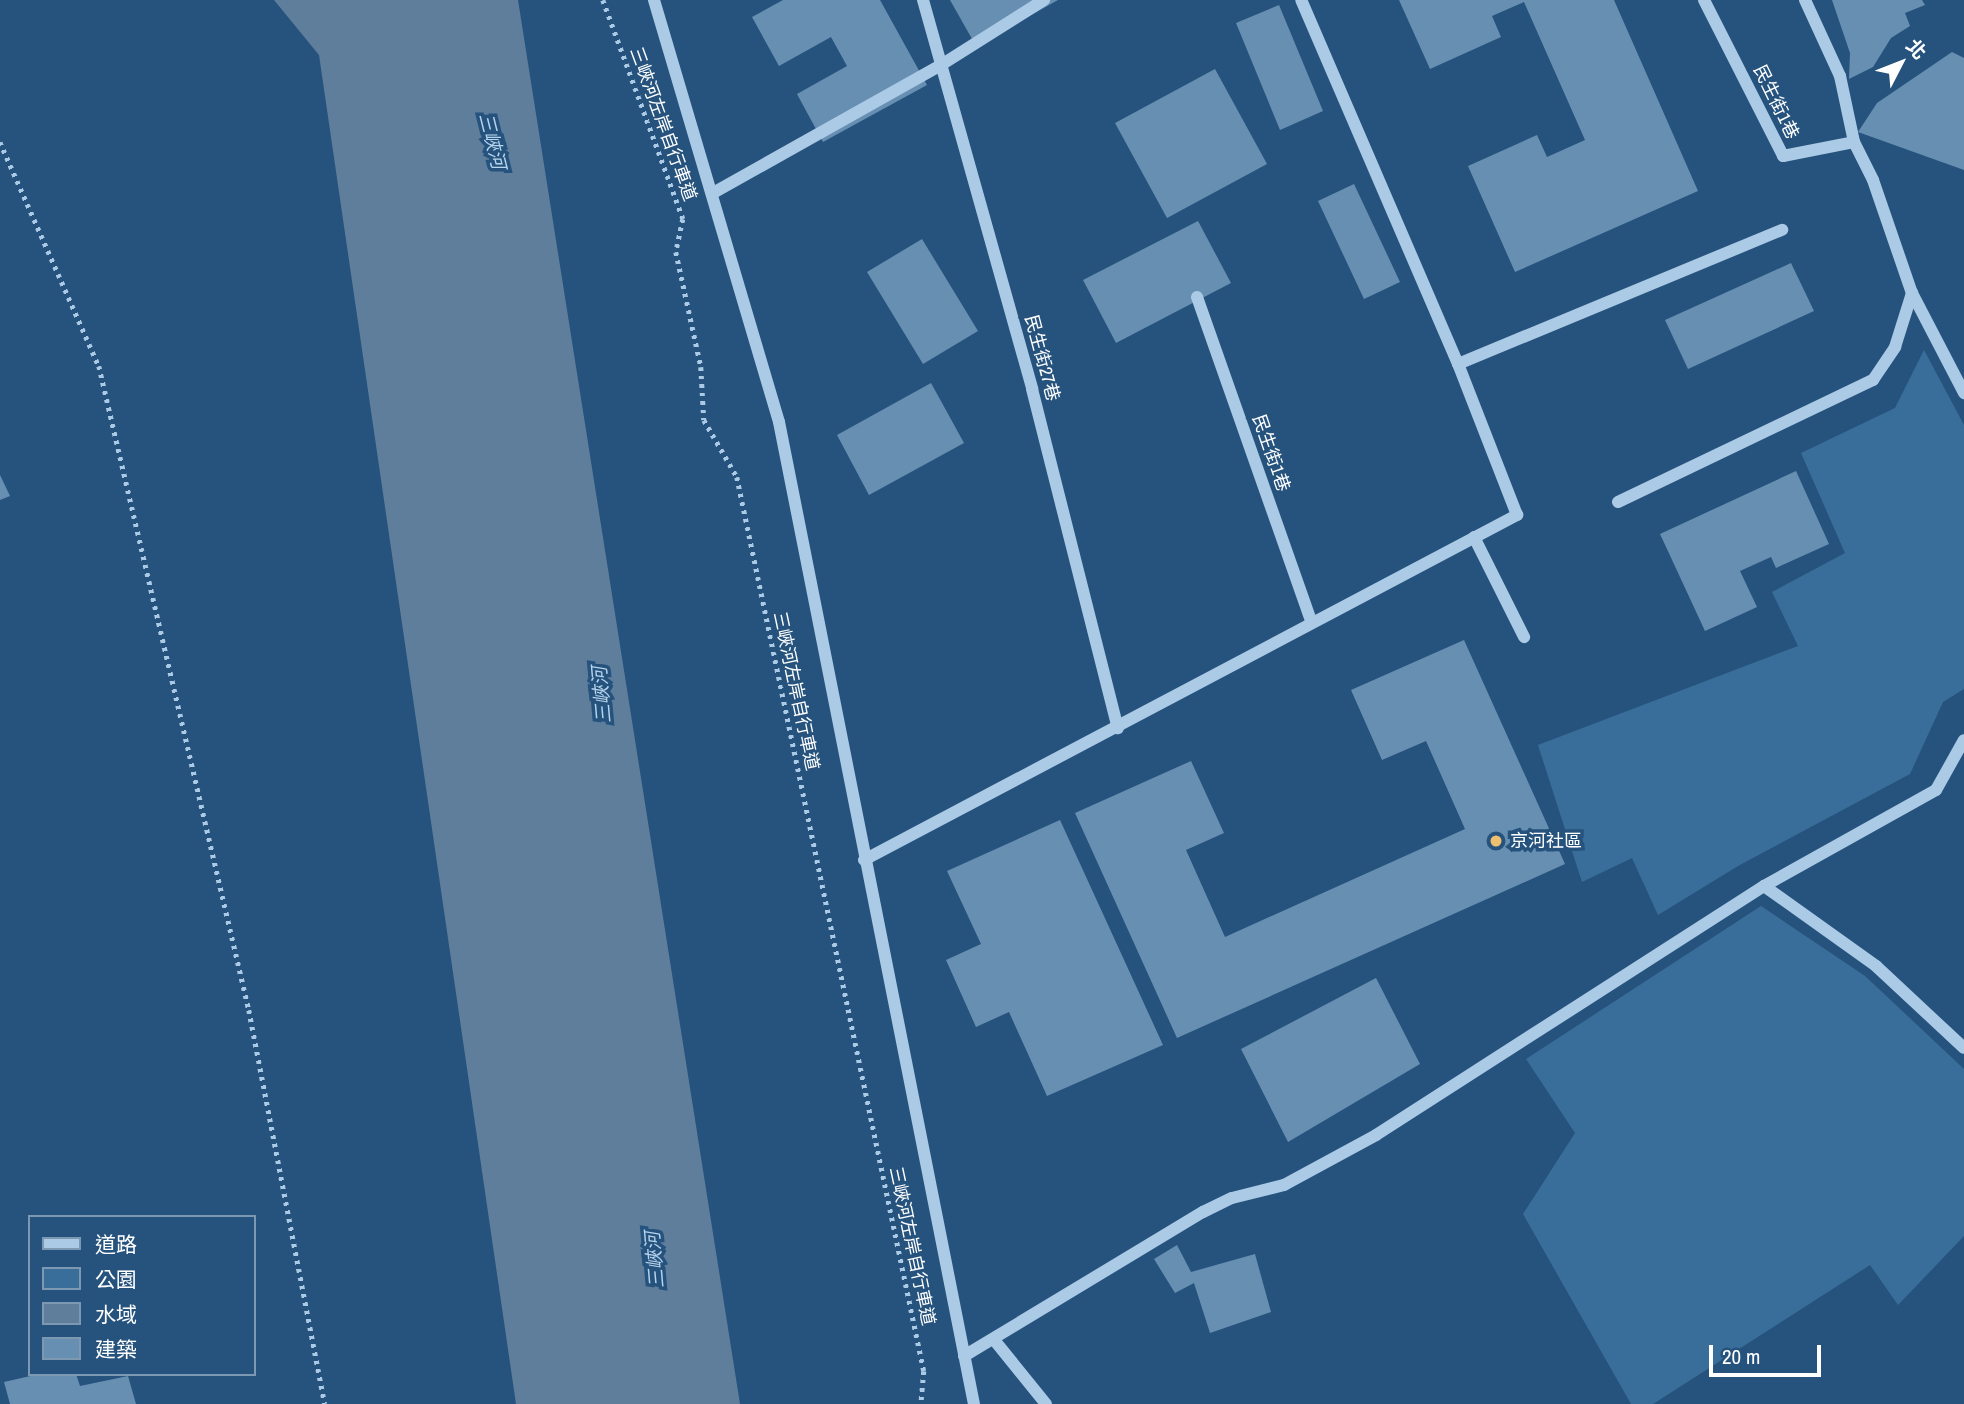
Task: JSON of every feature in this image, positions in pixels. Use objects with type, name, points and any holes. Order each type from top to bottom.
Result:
[{"type":"street","points":[[654,0],[779,422],[974,1404]]},
{"type":"street","name":"民生街27巷","points":[[923,0],[1032,389],[1118,728]]},
{"type":"street","points":[[713,193],[941,65],[1044,0]]},
{"type":"street","points":[[864,860],[1118,728],[1311,620],[1517,514],[1458,364],[1301,0]]},
{"type":"street","name":"民生街1巷","points":[[1704,0],[1783,156],[1854,142]]},
{"type":"street","points":[[1805,0],[1840,76],[1854,142],[1873,180],[1912,293],[1964,393]]},
{"type":"street","points":[[1458,364],[1782,230]]},
{"type":"street","points":[[1618,502],[1873,380],[1895,347],[1912,293]]},
{"type":"street","name":"民生街1巷","points":[[1197,297],[1311,620]]},
{"type":"street","points":[[1475,537],[1524,637]]},
{"type":"street","points":[[964,1356],[995,1341],[1203,1213],[1233,1198],[1284,1185],[1377,1135],[1764,886],[1936,790],[1964,740]]},
{"type":"street","points":[[1764,886],[1876,966],[1964,1048]]},
{"type":"street","points":[[995,1341],[1046,1404]]},
{"type":"path","name":"三峽河左岸自行車道","points":[[603,0],[683,219],[676,253],[701,367],[704,420],[737,477],[924,1371],[921,1404]]},
{"type":"path","points":[[0,142],[99,366],[249,1010],[325,1404]]},
{"type":"green space","points":[[1924,350],[1964,425],[1964,689],[1943,702],[1910,774],[1738,866],[1658,915],[1632,858],[1582,882],[1538,745],[1798,646],[1772,592],[1845,553],[1801,453],[1895,408]]},
{"type":"green space","points":[[1761,906],[1865,976],[1964,1069],[1964,1236],[1898,1305],[1870,1265],[1653,1404],[1631,1404],[1523,1214],[1575,1133],[1526,1059]]},
{"type":"water","name":"三峽河","points":[[274,0],[518,0],[740,1404],[516,1404],[319,55]]},
{"type":"building","points":[[783,0],[880,0],[927,85],[823,142],[797,94],[847,66],[831,37],[779,66],[752,17]]},
{"type":"building","points":[[950,0],[1058,0],[976,46]]},
{"type":"building","points":[[1399,0],[1614,0],[1698,191],[1515,272],[1468,166],[1537,135],[1547,157],[1585,140],[1524,2],[1492,16],[1501,37],[1430,69]]},
{"type":"building","points":[[1832,0],[1922,0],[1925,5],[1905,13],[1910,26],[1891,38],[1873,67],[1849,79],[1850,53]]},
{"type":"building","points":[[1279,5],[1323,111],[1280,130],[1236,23]]},
{"type":"building","points":[[1952,52],[1964,58],[1964,170],[1858,132],[1877,103]]},
{"type":"building","points":[[1215,69],[1267,164],[1167,218],[1115,123]]},
{"type":"building","points":[[1354,184],[1400,282],[1364,299],[1318,201]]},
{"type":"building","points":[[1198,221],[1231,283],[1116,343],[1083,280]]},
{"type":"building","points":[[922,239],[978,331],[923,364],[867,272]]},
{"type":"building","points":[[1791,263],[1814,311],[1688,369],[1665,320]]},
{"type":"building","points":[[931,383],[964,443],[869,495],[837,435]]},
{"type":"building","points":[[1796,471],[1829,544],[1776,568],[1771,557],[1740,571],[1757,607],[1705,631],[1660,534]]},
{"type":"building","points":[[0,475],[10,496],[0,500]]},
{"type":"building","name":"京河社區","points":[[1464,640],[1565,864],[1177,1038],[1075,813],[1191,761],[1224,833],[1186,850],[1225,937],[1465,829],[1426,741],[1382,760],[1351,690]]},
{"type":"building","points":[[1060,820],[1163,1045],[1047,1096],[1009,1012],[976,1027],[946,960],[981,944],[947,871]]},
{"type":"building","points":[[1376,978],[1420,1064],[1288,1142],[1241,1049]]},
{"type":"building","points":[[1177,1245],[1191,1272],[1255,1254],[1271,1312],[1210,1333],[1194,1283],[1175,1293],[1154,1259]]},
{"type":"building","points":[[30,1376],[77,1376],[80,1386],[128,1376],[136,1404],[10,1404],[4,1382]]},
{"type":"place","name":"京河社區","points":[[1496,841]]}]
